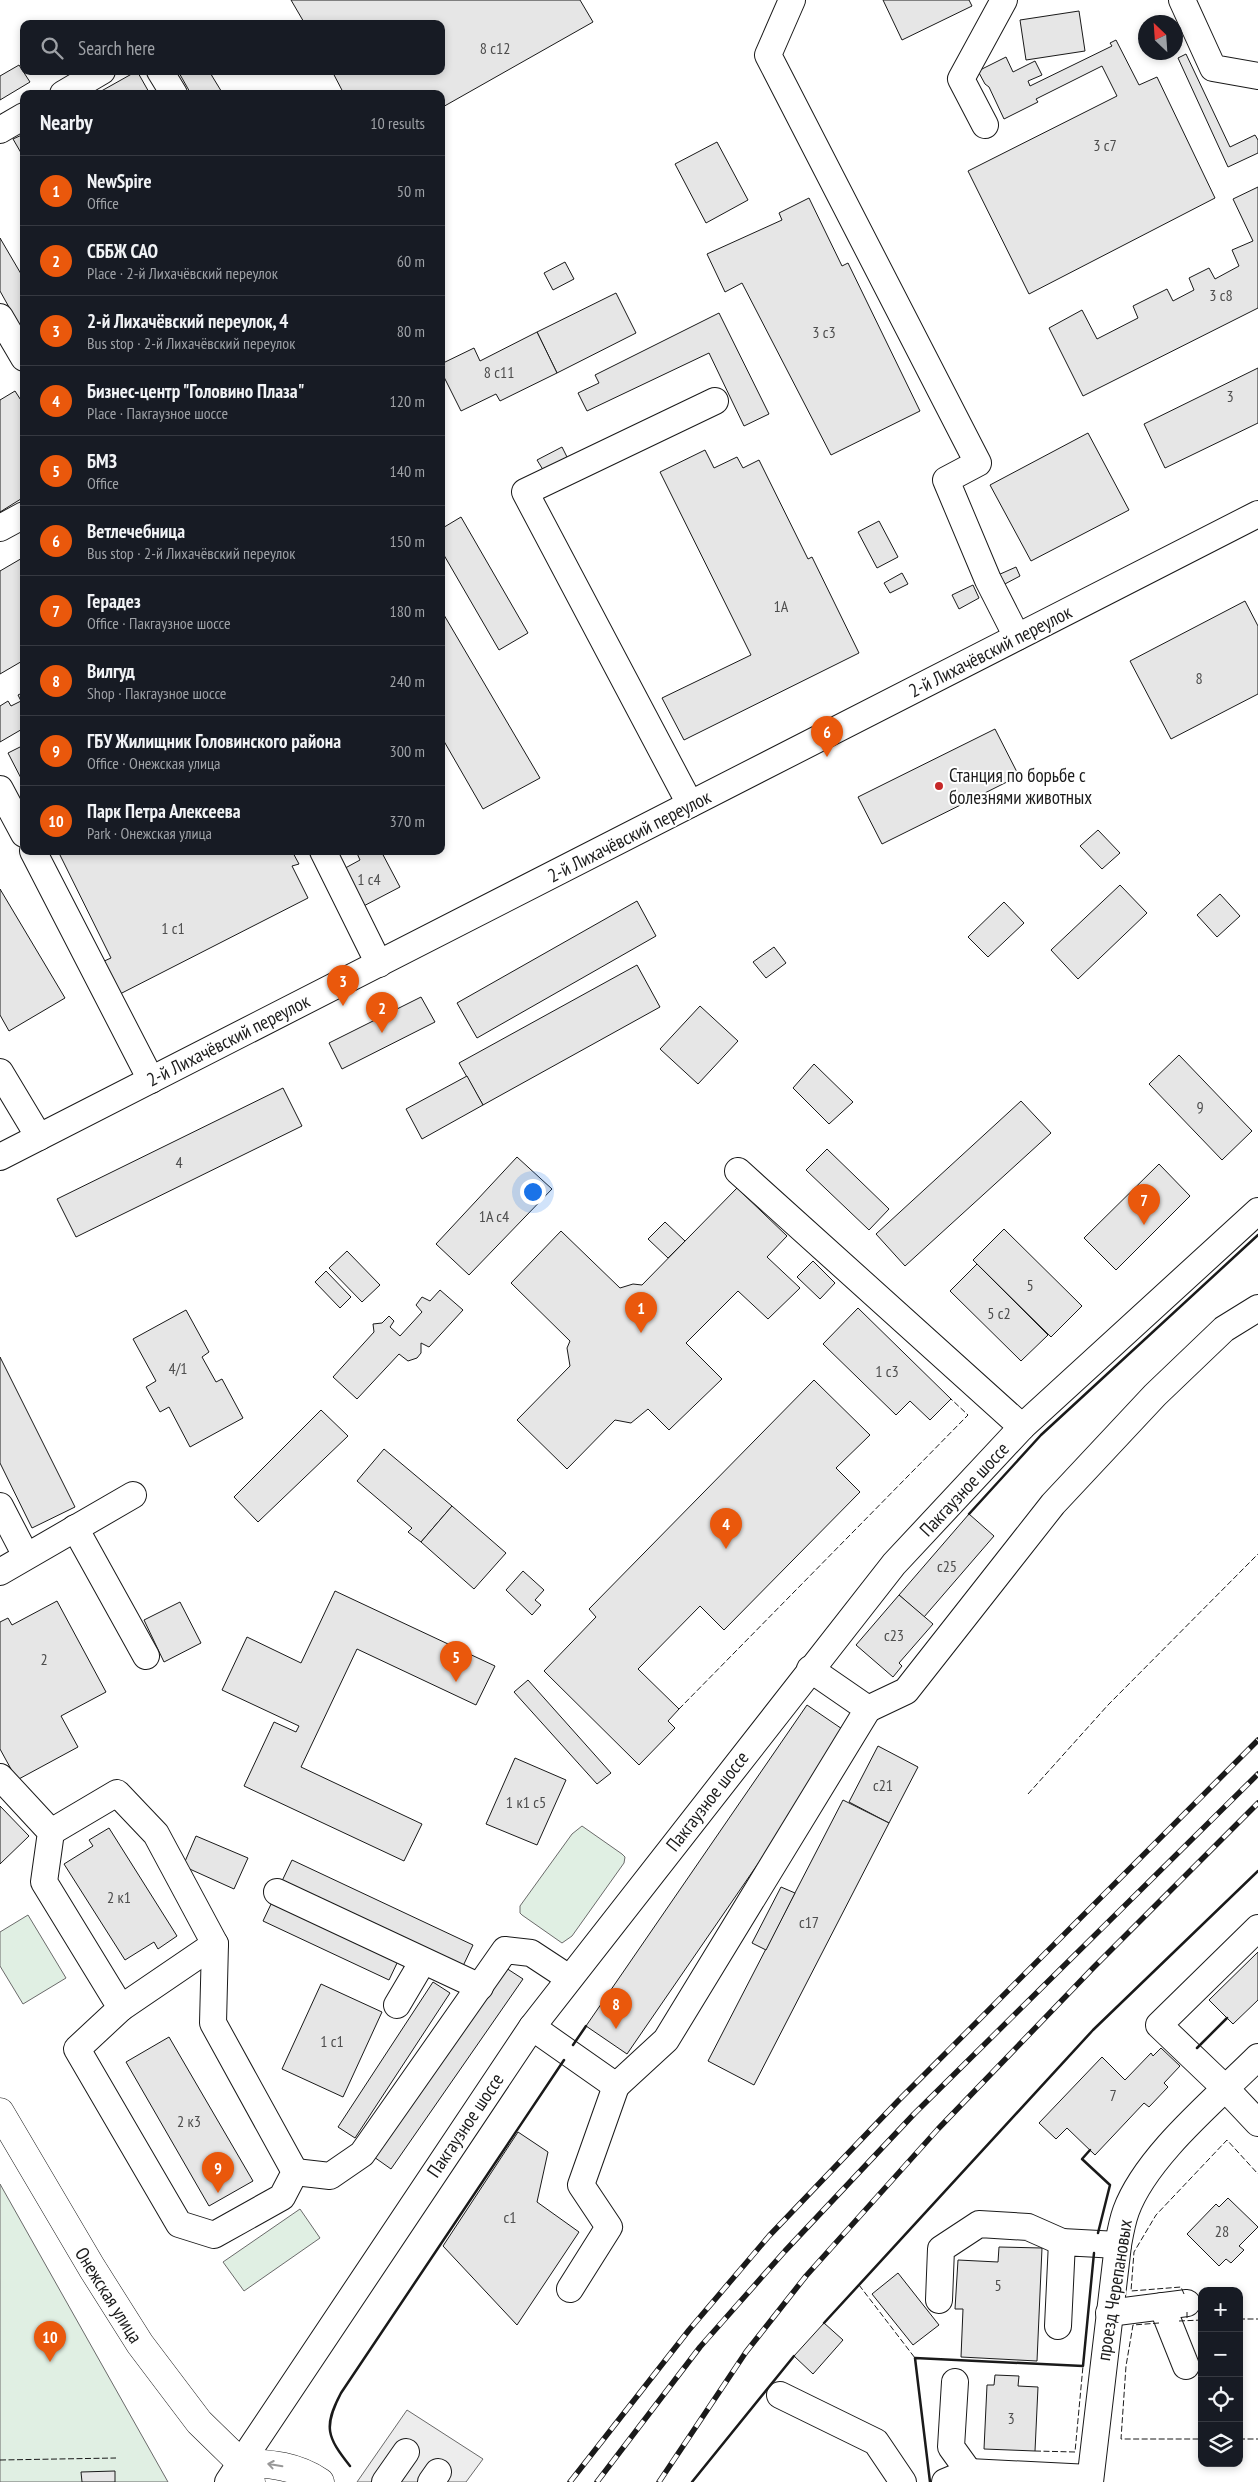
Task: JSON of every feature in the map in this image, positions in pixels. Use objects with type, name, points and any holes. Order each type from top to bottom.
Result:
[{"type":"main road","name":"Онежская улица","points":[[0,2112],[92,2268],[140,2344],[240,2475]]},
{"type":"main road","points":[[240,2475],[277,2464],[314,2478]]},
{"type":"street","points":[[792,0],[768,55],[978,463],[946,480],[988,580],[1017,637]]},
{"type":"street","points":[[985,125],[961,79],[1004,0]]},
{"type":"street","points":[[1182,0],[1213,68],[1258,76]]},
{"type":"street","points":[[70,90],[95,75]]},
{"type":"street","points":[[162,75],[172,90]]},
{"type":"street","points":[[0,130],[20,118]]},
{"type":"street","points":[[0,316],[20,351]]},
{"type":"street","points":[[690,804],[525,492],[715,401]]},
{"type":"street","name":"2-й Лихачёвский переулок","points":[[0,1157],[1258,514]]},
{"type":"street","points":[[0,528],[20,517]]},
{"type":"street","points":[[0,789],[20,826]]},
{"type":"street","points":[[35,855],[151,1080]]},
{"type":"street","points":[[325,855],[379,964]]},
{"type":"street","points":[[0,1072],[39,1137]]},
{"type":"street","points":[[738,1172],[1022,1427]]},
{"type":"street","name":"Пакгаузное шоссе","points":[[240,2475],[532,2027],[810,1669],[894,1564],[1022,1427],[1258,1210]]},
{"type":"street","points":[[570,2289],[609,2227],[582,2184],[616,2086],[666,2040],[868,1709],[906,1691],[1053,1504],[1183,1368],[1224,1329],[1258,1308]]},
{"type":"street","points":[[0,1572],[133,1495]]},
{"type":"street","points":[[0,1506],[26,1556]]},
{"type":"street","points":[[75,1528],[146,1656]]},
{"type":"street","points":[[810,1669],[868,1709]]},
{"type":"street","points":[[0,1777],[51,1832]]},
{"type":"street","points":[[51,1832],[117,1793],[156,1834],[215,1944],[213,2023],[295,2172]]},
{"type":"street","points":[[51,1832],[44,1882],[121,2008]]},
{"type":"street","points":[[277,1892],[480,1987]]},
{"type":"street","points":[[1258,1928],[1159,2025],[1226,2089],[1258,2123]]},
{"type":"street","points":[[215,1944],[121,2008],[77,2049],[179,2224],[214,2235],[282,2197],[295,2172]]},
{"type":"street","points":[[295,2172],[330,2176],[362,2154],[505,1950],[531,1953],[569,1978]]},
{"type":"street","points":[[397,2004],[423,1961]]},
{"type":"street","points":[[532,2027],[616,2086]]},
{"type":"street","name":"проезд Черепановых","points":[[1090,2480],[1109,2312],[1118,2245],[1126,2211],[1144,2178],[1170,2146],[1258,2057]]},
{"type":"street","points":[[939,2300],[941,2249],[979,2224],[1028,2226],[1062,2242],[1118,2245]]},
{"type":"street","points":[[1058,2326],[1062,2242]]},
{"type":"street","points":[[1109,2312],[1174,2304],[1186,2366]]},
{"type":"street","points":[[955,2382],[951,2448],[968,2472]]},
{"type":"street","points":[[780,2395],[876,2442],[903,2482]]},
{"type":"street","points":[[384,2482],[406,2452]]},
{"type":"street","points":[[945,2482],[968,2472],[1090,2480]]},
{"type":"green space","points":[[582,1826],[622,1854],[625,1857],[624,1863],[572,1936],[562,1943],[522,1915],[520,1913],[520,1906],[572,1834]]},
{"type":"green space","points":[[28,1915],[66,1978],[23,2004],[0,1966],[0,1932]]},
{"type":"green space","points":[[0,2184],[168,2482],[0,2482]]},
{"type":"green space","points":[[300,2209],[320,2238],[244,2291],[223,2262]]},
{"type":"shaded area","points":[[407,2410],[483,2459],[466,2482],[357,2482]]},
{"type":"building","points":[[291,0],[580,0],[593,22],[445,106],[445,90],[342,90],[334,75],[445,75],[445,20],[303,20]]},
{"type":"building","points":[[883,0],[969,0],[972,6],[902,40]]},
{"type":"building","points":[[1079,11],[1085,51],[1026,60],[1020,20]]},
{"type":"building","points":[[1116,40],[1139,85],[1157,77],[1215,198],[1029,294],[968,171],[1117,96],[1102,66],[1036,99],[1038,102],[1004,119],[989,87],[985,84],[978,71],[1006,57],[1013,72],[1035,61],[1042,75],[1028,81],[1030,86],[1112,46],[1110,43]]},
{"type":"building","points":[[1186,54],[1230,147],[1255,135],[1258,140],[1258,153],[1228,167],[1179,60],[1183,60],[1183,56]]},
{"type":"building","points":[[19,65],[20,75],[25,75],[30,82],[0,100],[0,76]]},
{"type":"building","points":[[130,75],[139,75],[148,90],[103,90]]},
{"type":"building","points":[[180,75],[211,75],[221,90],[189,90]]},
{"type":"building","points":[[20,136],[20,151],[13,139]]},
{"type":"building","points":[[717,142],[748,200],[706,223],[675,164]]},
{"type":"building","points":[[1258,187],[1258,308],[1083,396],[1049,328],[1082,310],[1097,339],[1138,318],[1133,306],[1167,289],[1173,301],[1194,290],[1189,278],[1209,268],[1215,279],[1239,266],[1232,250],[1253,241],[1233,199]]},
{"type":"building","points":[[809,198],[842,266],[848,263],[920,411],[831,455],[742,283],[725,292],[707,254],[782,220],[779,213]]},
{"type":"building","points":[[0,238],[20,272],[20,327],[0,291]]},
{"type":"building","points":[[565,262],[574,279],[553,290],[544,273]]},
{"type":"building","points":[[616,293],[636,333],[557,373],[537,332]]},
{"type":"building","points":[[719,313],[769,414],[744,426],[709,353],[587,411],[578,393],[599,383],[595,375]]},
{"type":"building","points":[[537,332],[557,373],[500,401],[496,394],[461,411],[445,379],[445,362],[474,348],[480,361]]},
{"type":"building","points":[[1258,368],[1258,423],[1165,468],[1144,424]]},
{"type":"building","points":[[15,391],[20,399],[20,500],[0,512],[0,400]]},
{"type":"building","points":[[1088,433],[1129,510],[1031,561],[990,485]]},
{"type":"building","points":[[562,447],[569,461],[545,473],[537,460]]},
{"type":"building","points":[[705,450],[714,468],[737,457],[743,468],[759,460],[808,559],[812,557],[859,653],[684,740],[662,698],[751,655],[660,472]]},
{"type":"building","points":[[461,517],[528,633],[499,650],[445,557],[445,527]]},
{"type":"building","points":[[879,521],[898,557],[877,568],[858,532]]},
{"type":"building","points":[[20,559],[20,662],[0,674],[0,571]]},
{"type":"building","points":[[1016,567],[1020,576],[1003,585],[998,575]]},
{"type":"building","points":[[902,573],[908,584],[890,593],[884,583]]},
{"type":"building","points":[[973,585],[979,598],[959,609],[952,595]]},
{"type":"building","points":[[1245,601],[1258,626],[1258,694],[1171,739],[1130,661]]},
{"type":"building","points":[[445,617],[540,778],[483,809],[445,743]]},
{"type":"building","points":[[8,701],[11,706],[20,702],[20,730],[0,742],[0,706]]},
{"type":"building","name":"Станция по борьбе с болезнями животных","points":[[995,729],[1019,776],[882,844],[858,797]]},
{"type":"building","points":[[20,747],[20,776],[8,753]]},
{"type":"building","points":[[1098,830],[1120,853],[1102,869],[1080,846]]},
{"type":"building","points":[[60,855],[294,855],[299,864],[292,866],[308,898],[118,995],[102,962],[111,958]]},
{"type":"building","points":[[358,855],[383,855],[400,887],[356,910],[338,872],[360,860]]},
{"type":"building","points":[[1120,885],[1147,913],[1078,979],[1051,950]]},
{"type":"building","points":[[0,889],[65,998],[9,1031],[0,1015]]},
{"type":"building","points":[[1220,894],[1240,916],[1217,937],[1197,915]]},
{"type":"building","points":[[637,901],[656,936],[477,1038],[457,1003]]},
{"type":"building","points":[[1004,902],[1024,923],[988,957],[968,937]]},
{"type":"building","points":[[774,947],[786,963],[766,978],[753,962]]},
{"type":"building","points":[[637,965],[660,1007],[483,1105],[459,1063]]},
{"type":"building","points":[[421,997],[435,1022],[342,1069],[329,1043]]},
{"type":"building","points":[[700,1006],[738,1041],[698,1084],[660,1049]]},
{"type":"building","points":[[1179,1055],[1252,1131],[1222,1160],[1149,1084]]},
{"type":"building","points":[[814,1064],[853,1102],[829,1124],[793,1088]]},
{"type":"building","points":[[467,1076],[483,1105],[422,1139],[406,1109]]},
{"type":"building","points":[[283,1088],[302,1126],[76,1237],[57,1199]]},
{"type":"building","points":[[1021,1101],[1051,1133],[905,1266],[876,1234]]},
{"type":"building","points":[[827,1149],[889,1209],[869,1230],[806,1170]]},
{"type":"building","points":[[517,1157],[552,1189],[469,1275],[436,1244]]},
{"type":"building","points":[[1159,1164],[1190,1196],[1116,1270],[1084,1238]]},
{"type":"building","points":[[737,1188],[787,1236],[767,1257],[800,1288],[768,1319],[738,1291],[686,1343],[722,1379],[669,1430],[648,1409],[631,1423],[615,1420],[567,1469],[517,1420],[570,1366],[567,1348],[570,1341],[511,1283],[561,1231],[620,1288],[633,1284],[642,1285]]},
{"type":"building","points":[[665,1222],[685,1241],[668,1258],[648,1239]]},
{"type":"building","points":[[1004,1229],[1082,1306],[1051,1337],[973,1260]]},
{"type":"building","points":[[347,1251],[380,1285],[362,1302],[329,1268]]},
{"type":"building","points":[[813,1261],[835,1283],[820,1299],[797,1277]]},
{"type":"building","points":[[977,1264],[1048,1335],[1021,1361],[950,1291]]},
{"type":"building","points":[[326,1271],[351,1297],[340,1308],[315,1282]]},
{"type":"building","points":[[440,1290],[463,1310],[429,1347],[421,1343],[421,1353],[417,1358],[408,1361],[399,1354],[357,1399],[333,1377],[374,1332],[373,1324],[382,1323],[389,1316],[394,1321],[390,1327],[400,1336],[422,1312],[416,1305],[422,1297],[430,1301]]},
{"type":"building","points":[[858,1308],[951,1399],[930,1420],[910,1401],[896,1415],[823,1344]]},
{"type":"building","points":[[186,1310],[209,1352],[202,1357],[216,1382],[222,1379],[243,1418],[190,1447],[169,1407],[160,1412],[146,1387],[156,1381],[133,1339]]},
{"type":"building","points":[[0,1357],[75,1507],[32,1528],[0,1463]]},
{"type":"building","points":[[814,1380],[870,1435],[836,1468],[860,1492],[724,1630],[700,1606],[638,1669],[679,1709],[668,1721],[675,1728],[639,1765],[544,1671],[596,1617],[589,1609]]},
{"type":"building","points":[[321,1410],[348,1436],[258,1522],[234,1497]]},
{"type":"building","points":[[384,1449],[452,1506],[421,1542],[408,1532],[412,1528],[357,1481]]},
{"type":"building","points":[[452,1506],[506,1553],[474,1589],[421,1542]]},
{"type":"building","points":[[969,1514],[994,1536],[924,1617],[899,1595]]},
{"type":"building","points":[[523,1571],[544,1590],[535,1600],[541,1605],[532,1615],[506,1590]]},
{"type":"building","points":[[335,1591],[495,1666],[476,1705],[357,1649],[301,1767],[422,1824],[404,1861],[244,1786],[274,1722],[296,1732],[299,1726],[222,1690],[247,1637],[301,1663]]},
{"type":"building","points":[[899,1595],[933,1624],[899,1663],[902,1666],[893,1677],[856,1645]]},
{"type":"building","points":[[57,1601],[106,1692],[61,1716],[78,1747],[17,1780],[0,1749],[0,1622],[8,1618],[12,1625]]},
{"type":"building","points":[[180,1602],[201,1643],[164,1662],[144,1620]]},
{"type":"building","points":[[528,1680],[611,1773],[597,1784],[514,1692]]},
{"type":"building","points":[[807,1705],[848,1733],[627,2054],[586,2026]]},
{"type":"building","points":[[878,1746],[918,1767],[889,1823],[849,1802]]},
{"type":"building","points":[[515,1758],[566,1780],[537,1845],[486,1824]]},
{"type":"building","points":[[843,1800],[889,1823],[754,2085],[708,2061]]},
{"type":"building","points":[[0,1806],[29,1836],[0,1864]]},
{"type":"building","points":[[109,1828],[177,1936],[158,1949],[154,1942],[125,1960],[64,1864],[93,1846],[89,1840]]},
{"type":"building","points":[[196,1836],[248,1858],[234,1889],[183,1866]]},
{"type":"building","points":[[292,1860],[473,1945],[463,1966],[282,1881]]},
{"type":"building","points":[[781,1887],[795,1893],[766,1950],[752,1943]]},
{"type":"building","points":[[272,1902],[398,1961],[389,1980],[263,1921]]},
{"type":"building","points":[[1258,1952],[1258,2000],[1233,2024],[1209,2000]]},
{"type":"building","points":[[506,1968],[523,1979],[391,2169],[374,2157]]},
{"type":"building","points":[[433,1982],[450,1993],[355,2138],[338,2127]]},
{"type":"building","points":[[321,1984],[382,2012],[343,2097],[282,2069]]},
{"type":"building","points":[[169,2037],[253,2181],[209,2206],[126,2062]]},
{"type":"building","points":[[1161,2048],[1180,2066],[1164,2083],[1168,2087],[1149,2107],[1144,2103],[1095,2155],[1067,2128],[1056,2139],[1039,2123],[1102,2057],[1125,2080],[1151,2053],[1153,2056]]},
{"type":"building","points":[[518,2132],[548,2152],[537,2202],[579,2232],[517,2325],[443,2246]]},
{"type":"building","points":[[1228,2198],[1258,2227],[1239,2246],[1244,2250],[1231,2263],[1226,2259],[1219,2266],[1187,2234],[1216,2204],[1219,2207]]},
{"type":"building","points":[[999,2247],[1042,2248],[1037,2361],[961,2357],[963,2309],[955,2309],[958,2260],[998,2262]]},
{"type":"building","points":[[898,2273],[939,2325],[913,2345],[872,2294]]},
{"type":"building","points":[[824,2323],[843,2340],[813,2374],[794,2356]]},
{"type":"building","points":[[995,2375],[1019,2376],[1018,2386],[1038,2387],[1035,2451],[984,2449],[987,2385],[994,2385]]},
{"type":"building","points":[[115,2471],[115,2482],[82,2482],[81,2472]]},
{"type":"railway","points":[[570,2482],[689,2330],[769,2236],[898,2101],[1258,1740]]},
{"type":"railway","points":[[597,2482],[700,2347],[785,2251],[914,2114],[1258,1774]]},
{"type":"railway","points":[[659,2482],[746,2352],[806,2276],[938,2129],[1094,1967],[1258,1803]]},
{"type":"fence","points":[[679,1709],[968,1415],[951,1399]]},
{"type":"fence","points":[[1028,1794],[1108,1705],[1258,1554]]},
{"type":"fence","points":[[1184,2294],[1181,2287],[1131,2291],[1134,2252],[1156,2215],[1227,2140],[1258,2174]]},
{"type":"fence","points":[[859,2285],[915,2358]]},
{"type":"fence","points":[[1187,2312],[1187,2320]]},
{"type":"fence","points":[[1243,2319],[1258,2319]]},
{"type":"fence","points":[[1179,2321],[1198,2320]]},
{"type":"fence","points":[[1159,2323],[1133,2325],[1126,2366],[1121,2439],[1198,2439]]},
{"type":"fence","points":[[1035,2451],[1075,2452],[1083,2366]]},
{"type":"fence","points":[[1243,2439],[1258,2439]]},
{"type":"fence","points":[[0,2460],[116,2458]]},
{"type":"wall","points":[[969,1514],[1041,1435],[1258,1235]]},
{"type":"wall","points":[[824,2323],[1093,2030],[1258,1871]]},
{"type":"wall","points":[[1197,2048],[1227,2018]]},
{"type":"wall","points":[[573,2045],[586,2026]]},
{"type":"wall","points":[[350,2466],[336,2447],[330,2431],[332,2415],[341,2393],[564,2060]]},
{"type":"wall","points":[[1090,2150],[1082,2159],[1110,2185],[1098,2233]]},
{"type":"wall","points":[[930,2482],[915,2358],[1083,2366],[1094,2253]]},
{"type":"wall","points":[[692,2482],[794,2356]]},
{"type":"place","name":"Ветлечебница","points":[[827,757]]},
{"type":"place","name":"Станция по борьбе с болезнями животных","points":[[939,786]]},
{"type":"place","name":"2-й Лихачёвский переулок, 4","points":[[343,1006]]},
{"type":"place","name":"СББЖ САО","points":[[382,1033]]},
{"type":"place","name":"Герадез","points":[[1144,1225]]},
{"type":"place","name":"NewSpire","points":[[641,1333]]},
{"type":"place","name":"Бизнес-центр \"Головино Плаза\"","points":[[726,1549]]},
{"type":"place","name":"БМЗ","points":[[456,1682]]},
{"type":"place","name":"Вилгуд","points":[[616,2029]]},
{"type":"place","name":"ГБУ Жилищник Головинского района","points":[[218,2193]]},
{"type":"place","name":"Парк Петра Алексеева","points":[[50,2362]]}]
